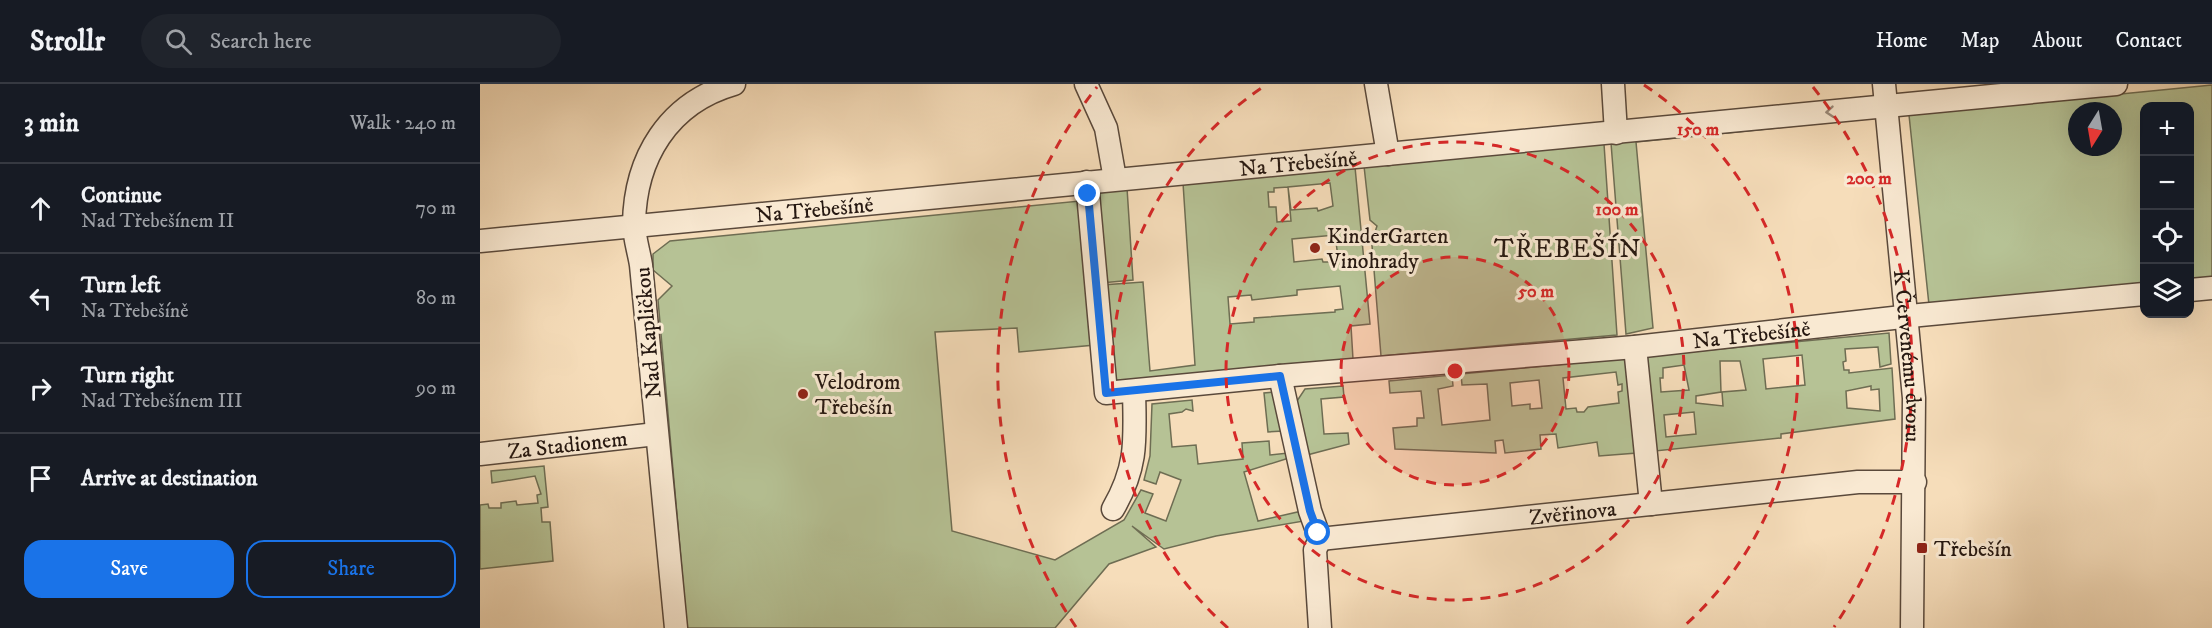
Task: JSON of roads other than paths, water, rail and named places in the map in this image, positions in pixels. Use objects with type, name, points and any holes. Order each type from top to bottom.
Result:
[{"type":"street","name":"Nad Kapličkou","points":[[676,628],[641,265],[634,226],[638,181],[648,152],[672,119],[717,89],[734,84]]},
{"type":"street","points":[[1086,84],[1107,129],[1114,179]]},
{"type":"street","points":[[1376,84],[1388,153]]},
{"type":"street","points":[[1613,84],[1616,133]]},
{"type":"street","name":"K Červenému dvoru","points":[[1884,84],[1888,106],[1914,398],[1912,628]]},
{"type":"street","name":"Na Třebešíně","points":[[480,241],[2116,84]]},
{"type":"street","name":"Na Třebešíně","points":[[1087,182],[1106,393],[1280,376],[1635,347],[1908,316],[2140,294]]},
{"type":"street","points":[[2194,290],[2212,288]]},
{"type":"street","points":[[1635,347],[1651,504]]},
{"type":"street","points":[[1280,376],[1310,511],[1320,539],[1315,550],[1320,628]]},
{"type":"street","points":[[1113,509],[1125,487],[1136,448],[1134,391]]},
{"type":"street","name":"Za Stadionem","points":[[480,454],[656,434]]},
{"type":"street","name":"Zvěřinova","points":[[1320,539],[1858,482],[1915,482]]},
{"type":"place","name":"KinderGarten Vinohrady","points":[[1315,248]]},
{"type":"place","name":"Velodrom Třebešín","points":[[803,394]]},
{"type":"place","name":"Třebešín","points":[[1922,548]]},
{"type":"district","name":"TŘEBEŠÍN","points":[[1568,248]]}]
